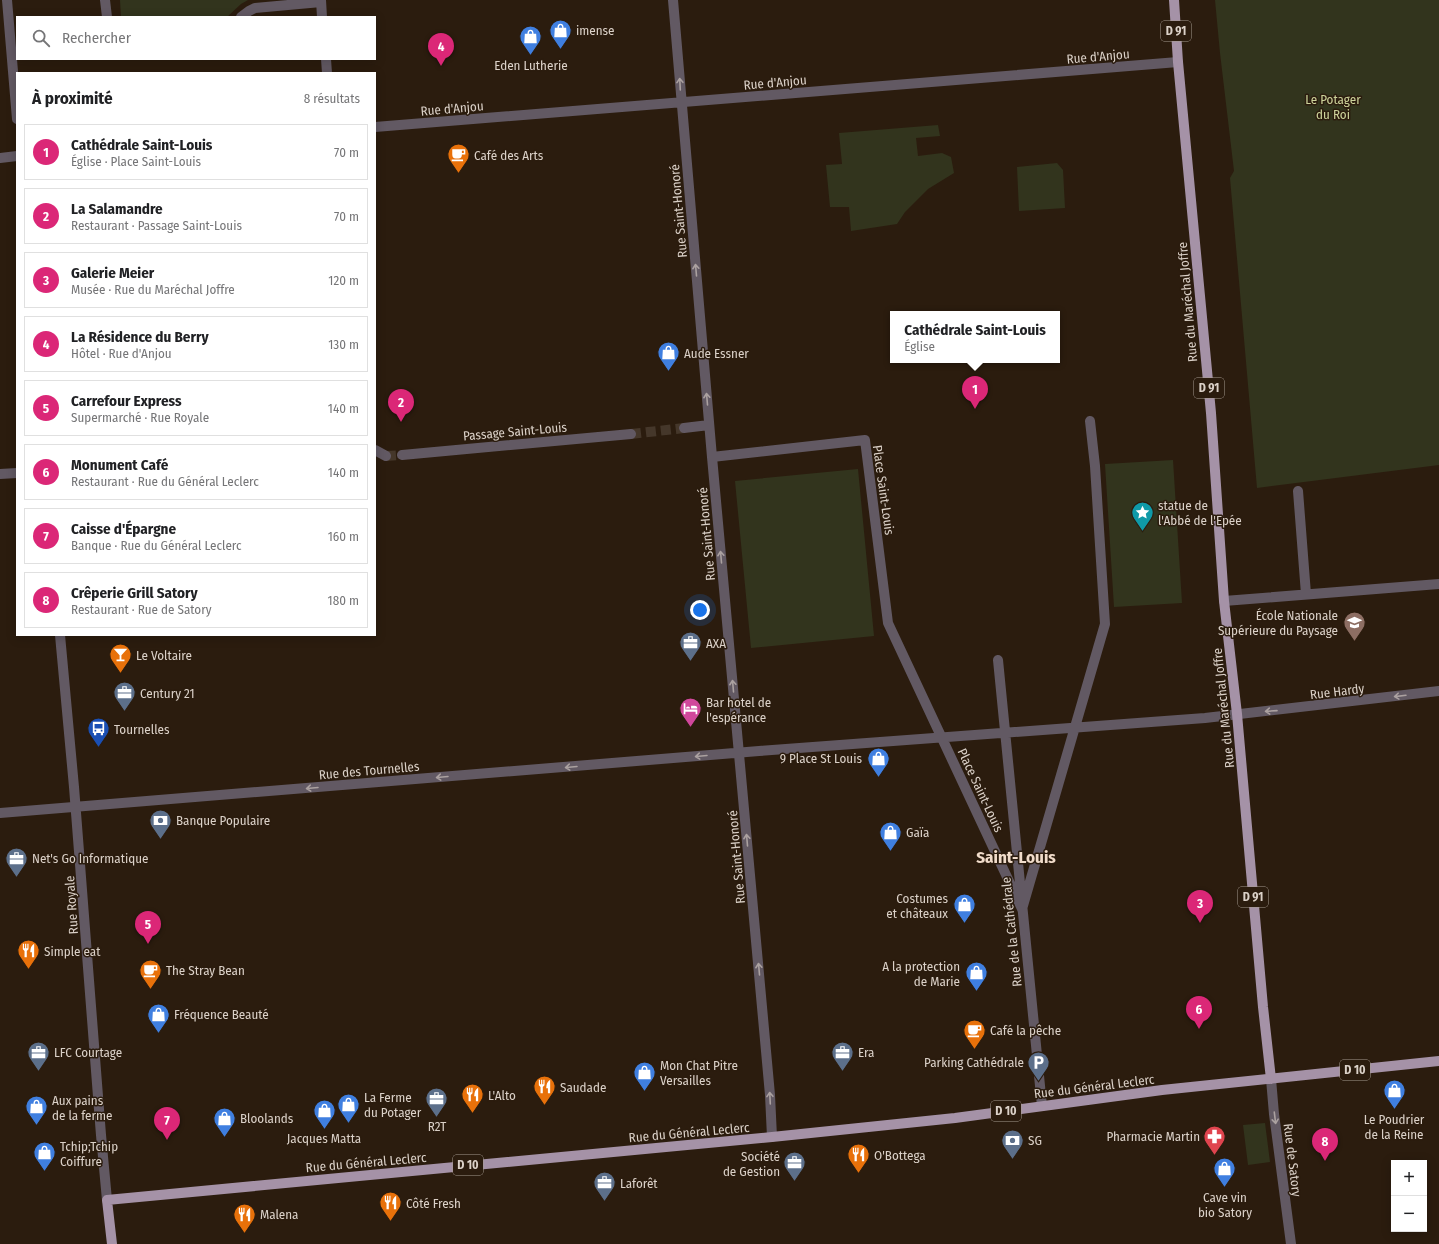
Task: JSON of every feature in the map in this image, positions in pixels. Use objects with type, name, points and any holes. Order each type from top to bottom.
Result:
[{"type":"main road","name":"Rue du Maréchal Joffre","points":[[1174,0],[1178,62],[1211,413],[1224,601],[1237,714],[1263,1007],[1271,1079]]},
{"type":"main road","name":"D 10","points":[[1271,1079],[1439,1061]]},
{"type":"main road","name":"Rue du Général Leclerc","points":[[108,1200],[772,1138],[955,1118],[1162,1090],[1271,1079]]},
{"type":"main road","name":"Rue Royale","points":[[108,1200],[112,1244]]},
{"type":"street","points":[[7,0],[16,107]]},
{"type":"street","points":[[105,0],[107,16]]},
{"type":"street","name":"Rue Saint-Honoré","points":[[673,0],[709,425],[770,1095],[772,1138]]},
{"type":"street","points":[[242,16],[255,8],[321,1],[322,16]]},
{"type":"street","points":[[326,60],[327,72]]},
{"type":"street","name":"Rue d'Anjou","points":[[376,127],[1178,62]]},
{"type":"street","points":[[0,158],[16,156]]},
{"type":"street","points":[[1022,909],[1104,624],[1095,466],[1090,421]]},
{"type":"street","points":[[684,428],[709,425]]},
{"type":"street","name":"Passage Saint-Louis","points":[[402,455],[631,434]]},
{"type":"street","name":"Place Saint-Louis","points":[[712,457],[864,440],[888,623],[1022,909]]},
{"type":"street","points":[[376,451],[386,456]]},
{"type":"street","points":[[0,474],[16,473]]},
{"type":"street","points":[[1298,491],[1306,594]]},
{"type":"street","points":[[1224,601],[1439,584]]},
{"type":"street","name":"Rue Royale","points":[[60,636],[76,807],[101,1135],[108,1200]]},
{"type":"street","name":"Rue de la Cathédrale","points":[[998,660],[1042,1106]]},
{"type":"street","name":"Rue Hardy","points":[[1005,733],[1195,719],[1439,691]]},
{"type":"street","name":"Rue des Tournelles","points":[[0,813],[759,751],[1005,733]]},
{"type":"street","name":"Rue de Satory","points":[[1271,1079],[1274,1114],[1291,1244]]},
{"type":"green space","points":[[120,0],[248,0],[241,4],[228,16],[121,16]]},
{"type":"green space","name":"Le Potager du Roi","points":[[1215,0],[1439,0],[1439,465],[1257,488],[1230,178],[1234,171]]},
{"type":"green space","points":[[938,125],[940,136],[916,138],[918,156],[942,153],[951,157],[954,173],[928,189],[905,212],[897,224],[851,231],[849,207],[830,207],[826,165],[842,164],[839,133]]},
{"type":"green space","points":[[1057,163],[1063,170],[1065,208],[1019,211],[1017,167]]},
{"type":"green space","points":[[1173,460],[1182,603],[1114,607],[1105,464]]},
{"type":"green space","points":[[858,469],[874,636],[751,648],[735,481]]},
{"type":"green space","points":[[1265,1123],[1270,1162],[1248,1165],[1243,1125]]},
{"type":"tunnel","points":[[631,434],[684,428]]},
{"type":"tunnel","points":[[386,456],[402,455]]},
{"type":"place","name":"imense","points":[[561,50]]},
{"type":"place","name":"Eden Lutherie","points":[[531,56]]},
{"type":"place","name":"La Résidence du Berry","points":[[441,66]]},
{"type":"place","name":"Café des Arts","points":[[458,174]]},
{"type":"place","name":"Aude Essner","points":[[669,372]]},
{"type":"place","name":"Cathédrale Saint-Louis","points":[[975,409]]},
{"type":"place","name":"La Salamandre","points":[[401,422]]},
{"type":"place","name":"statue de l'Abbé de l'Epée","points":[[1143,532]]},
{"type":"place","name":"École Nationale Supérieure du Paysage","points":[[1354,642]]},
{"type":"place","name":"AXA","points":[[690,662]]},
{"type":"place","name":"Le Voltaire","points":[[121,674]]},
{"type":"place","name":"Century 21","points":[[125,712]]},
{"type":"place","name":"Bar hotel de l'espérance","points":[[691,728]]},
{"type":"place","name":"Tournelles","points":[[99,748]]},
{"type":"place","name":"9 Place St Louis","points":[[878,778]]},
{"type":"place","name":"Banque Populaire","points":[[160,840]]},
{"type":"place","name":"Gaïa","points":[[890,852]]},
{"type":"place","name":"Net's Go Informatique","points":[[17,878]]},
{"type":"place","name":"Galerie Meier","points":[[1200,923]]},
{"type":"place","name":"Costumes et châteaux","points":[[964,924]]},
{"type":"place","name":"Carrefour Express","points":[[148,944]]},
{"type":"place","name":"Simple eat","points":[[29,970]]},
{"type":"place","name":"The Stray Bean","points":[[151,990]]},
{"type":"place","name":"A la protection de Marie","points":[[976,992]]},
{"type":"place","name":"Monument Café","points":[[1199,1029]]},
{"type":"place","name":"Fréquence Beauté","points":[[159,1034]]},
{"type":"place","name":"Café la pêche","points":[[975,1050]]},
{"type":"place","name":"LFC Courtage","points":[[38,1072]]},
{"type":"place","name":"Era","points":[[842,1072]]},
{"type":"place","name":"Parking Cathédrale","points":[[1039,1082]]},
{"type":"place","name":"Mon Chat Pitre Versailles","points":[[645,1092]]},
{"type":"place","name":"Saudade","points":[[545,1106]]},
{"type":"place","name":"Le Poudrier de la Reine","points":[[1394,1110]]},
{"type":"place","name":"L'Alto","points":[[472,1114]]},
{"type":"place","name":"R2T","points":[[437,1118]]},
{"type":"place","name":"La Ferme du Potager","points":[[349,1124]]},
{"type":"place","name":"Aux pains de la ferme","points":[[36,1126]]},
{"type":"place","name":"Jacques Matta","points":[[324,1130]]},
{"type":"place","name":"Bloolands","points":[[225,1138]]},
{"type":"place","name":"Caisse d'Épargne","points":[[167,1140]]},
{"type":"place","name":"Pharmacie Martin","points":[[1215,1156]]},
{"type":"place","name":"SG","points":[[1013,1160]]},
{"type":"place","name":"Crêperie Grill Satory","points":[[1325,1161]]},
{"type":"place","name":"Tchip;Tchip Coiffure","points":[[45,1172]]},
{"type":"place","name":"O'Bottega","points":[[858,1174]]},
{"type":"place","name":"Société de Gestion","points":[[795,1182]]},
{"type":"place","name":"Cave vin bio Satory","points":[[1225,1188]]},
{"type":"place","name":"Laforêt","points":[[605,1202]]},
{"type":"place","name":"Côté Fresh","points":[[391,1222]]},
{"type":"place","name":"Malena","points":[[244,1234]]},
{"type":"district","name":"Saint-Louis","points":[[1016,857]]}]
